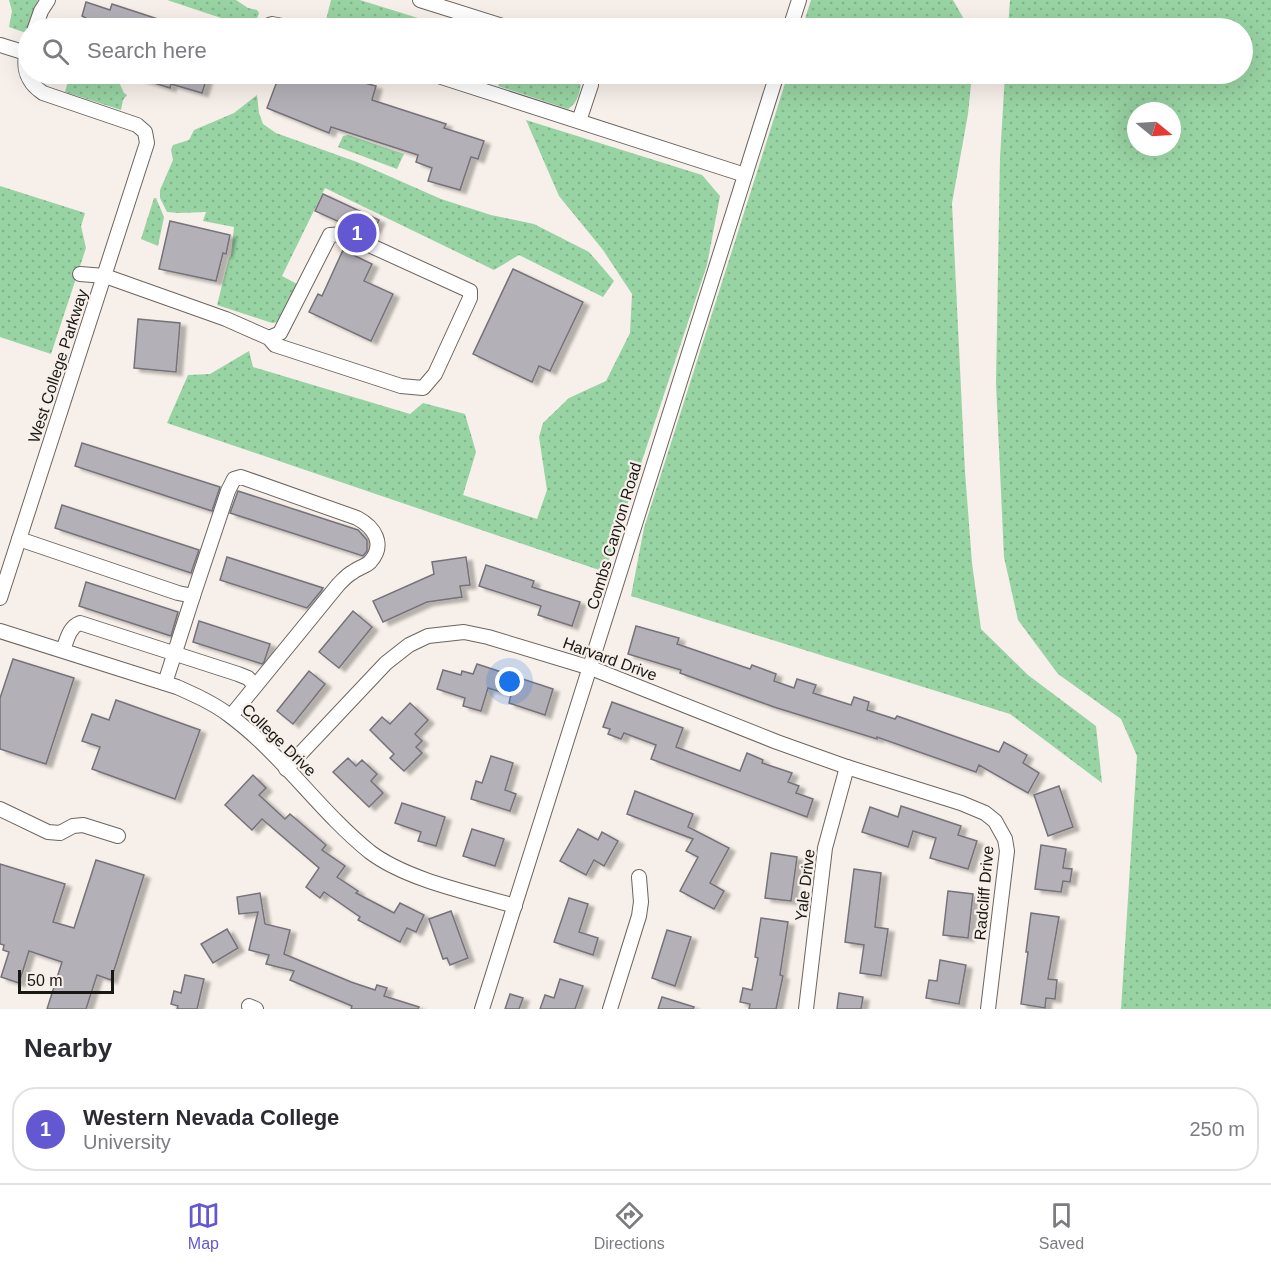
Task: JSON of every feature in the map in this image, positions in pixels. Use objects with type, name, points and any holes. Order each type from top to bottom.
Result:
[{"type":"street","points":[[39,18],[48,0]]},
{"type":"street","points":[[420,0],[477,18]]},
{"type":"street","points":[[793,18],[799,0]]},
{"type":"street","points":[[0,45],[18,48]]},
{"type":"street","name":"West College Parkway","points":[[0,598],[147,143],[145,132],[137,125],[43,93],[32,84]]},
{"type":"street","points":[[463,84],[745,175]]},
{"type":"street","points":[[579,121],[591,84]]},
{"type":"street","name":"Combs Canyon Road","points":[[482,1009],[774,84]]},
{"type":"street","points":[[80,274],[105,276],[226,319],[269,338],[275,345],[401,386],[423,388],[435,374],[470,298],[470,291],[345,234],[330,235],[280,333],[269,338]]},
{"type":"street","points":[[165,683],[228,491],[234,480],[241,477],[357,518],[368,524],[375,531],[377,543],[370,562],[350,573],[338,585],[231,716]]},
{"type":"street","points":[[19,539],[178,593],[193,596]]},
{"type":"street","points":[[63,650],[70,630],[75,624],[80,623],[238,674],[248,678],[255,686]]},
{"type":"street","name":"College Drive","points":[[0,631],[165,683],[200,697],[231,716],[347,830],[371,852],[390,865],[422,878],[515,906]]},
{"type":"street","name":"Harvard Drive","points":[[286,770],[386,663],[409,645],[428,636],[464,632],[489,637],[591,668],[777,742],[847,767],[961,802]]},
{"type":"street","name":"Yale Drive","points":[[806,1009],[825,849],[847,767]]},
{"type":"street","name":"Radcliff Drive","points":[[961,802],[985,813],[995,821],[1005,839],[1007,851],[988,1009]]},
{"type":"street","points":[[0,809],[48,832],[60,833],[73,826],[83,825],[118,836]]},
{"type":"street","points":[[610,1009],[639,916],[641,902],[639,877]]},
{"type":"green space","points":[[9,0],[38,0],[31,18],[18,18],[18,30],[9,27],[12,11]]},
{"type":"green space","points":[[167,0],[236,0],[259,13],[257,18],[221,18]]},
{"type":"green space","points":[[331,0],[360,0],[418,18],[326,18]]},
{"type":"green space","points":[[811,0],[953,0],[963,18],[805,18]]},
{"type":"green space","points":[[1010,0],[1271,0],[1271,1009],[1121,1009],[1137,756],[1121,719],[1058,674],[1018,620],[1004,557],[996,383],[1000,158],[1004,84],[1253,84],[1253,18],[1009,18]]},
{"type":"green space","points":[[67,84],[120,84],[127,95],[123,100],[121,110],[65,92]]},
{"type":"green space","points":[[499,84],[580,84],[577,98],[568,109],[498,86]]},
{"type":"green space","points":[[785,84],[971,84],[952,203],[965,472],[972,563],[981,629],[1028,675],[1096,726],[1102,783],[1010,714],[631,596],[644,528]]},
{"type":"green space","points":[[257,95],[263,124],[276,133],[357,162],[441,199],[491,215],[534,224],[589,252],[614,281],[603,297],[519,255],[494,270],[325,188],[282,276],[297,284],[278,322],[272,323],[217,305],[231,256],[234,227],[203,221],[206,212],[167,212],[160,198],[160,190],[173,160],[171,150],[173,145],[189,140],[194,130],[234,113]]},
{"type":"green space","points":[[526,120],[702,175],[720,196],[707,265],[605,572],[167,423],[188,375],[210,374],[249,351],[253,367],[410,414],[423,403],[465,414],[476,452],[463,495],[537,519],[547,490],[539,437],[543,423],[569,398],[606,381],[630,333],[632,294],[603,250],[559,196]]},
{"type":"green space","points":[[348,135],[404,154],[397,169],[338,147],[343,136]]},
{"type":"green space","points":[[0,186],[85,213],[81,226],[86,248],[51,354],[0,337]]},
{"type":"green space","points":[[154,198],[164,217],[158,246],[141,239]]},
{"type":"building","points":[[86,2],[110,10],[112,4],[155,18],[86,18],[82,16]]},
{"type":"building","points":[[157,84],[171,84],[170,88]]},
{"type":"building","points":[[171,84],[205,84],[202,93]]},
{"type":"building","points":[[276,84],[368,84],[376,86],[372,100],[446,124],[444,128],[484,141],[478,159],[471,157],[460,190],[428,181],[432,168],[416,162],[418,155],[331,127],[329,133],[267,108]]},
{"type":"building","points":[[323,194],[379,220],[374,230],[366,226],[364,233],[315,211]]},
{"type":"building","points":[[170,221],[230,235],[216,281],[159,269]]},
{"type":"building","points":[[343,250],[372,264],[364,281],[393,294],[371,341],[309,312],[318,294],[322,296]]},
{"type":"building","points":[[513,269],[583,302],[550,371],[539,366],[532,382],[473,354]]},
{"type":"building","points":[[138,319],[180,323],[176,372],[134,368]]},
{"type":"building","points":[[82,443],[220,487],[212,511],[75,466]]},
{"type":"building","points":[[238,491],[358,530],[367,540],[367,551],[363,556],[230,513]]},
{"type":"building","points":[[62,505],[199,550],[191,573],[55,528]]},
{"type":"building","points":[[227,557],[323,588],[307,608],[220,580]]},
{"type":"building","points":[[466,557],[470,585],[460,586],[462,597],[427,602],[383,622],[373,601],[434,574],[432,562]]},
{"type":"building","points":[[486,565],[534,581],[532,587],[580,602],[572,626],[538,615],[541,606],[479,586]]},
{"type":"building","points":[[86,582],[178,612],[171,636],[79,606]]},
{"type":"building","points":[[353,611],[372,627],[339,668],[319,652]]},
{"type":"building","points":[[199,621],[270,644],[264,662],[262,664],[193,642]]},
{"type":"building","points":[[636,626],[679,638],[677,644],[750,669],[752,665],[776,674],[774,681],[794,688],[797,679],[816,685],[813,693],[851,705],[854,697],[869,702],[867,710],[895,719],[897,716],[999,752],[1004,742],[1027,755],[1023,763],[1039,773],[1028,793],[979,765],[976,772],[877,737],[877,739],[774,707],[680,673],[681,670],[628,654]]},
{"type":"building","points":[[13,659],[74,678],[46,764],[0,749],[0,698]]},
{"type":"building","points":[[477,664],[553,689],[545,715],[509,703],[511,695],[488,688],[481,711],[463,706],[465,698],[437,689],[443,670],[461,675],[462,671],[473,674]]},
{"type":"building","points":[[309,671],[325,684],[293,724],[277,711]]},
{"type":"building","points":[[116,700],[200,730],[175,799],[92,769],[100,747],[82,741],[92,714],[109,720]]},
{"type":"building","points":[[612,702],[683,728],[676,747],[740,771],[747,753],[763,760],[762,763],[792,773],[788,782],[799,786],[796,793],[813,799],[807,817],[651,759],[656,745],[624,733],[621,739],[608,734],[610,729],[603,727]]},
{"type":"building","points":[[410,703],[428,720],[415,734],[422,741],[416,747],[422,753],[404,771],[390,758],[394,754],[370,730],[382,717],[390,724]]},
{"type":"building","points":[[491,756],[513,763],[505,790],[516,794],[510,811],[471,799],[476,781],[482,783]]},
{"type":"building","points":[[348,758],[356,766],[362,760],[377,774],[371,781],[383,793],[369,807],[333,772]]},
{"type":"building","points":[[253,775],[266,788],[259,795],[285,819],[290,814],[326,845],[322,850],[345,866],[337,877],[358,891],[356,893],[394,913],[400,903],[424,915],[416,932],[407,928],[400,942],[358,920],[360,917],[324,892],[320,898],[306,887],[319,868],[262,819],[252,830],[225,805]]},
{"type":"building","points":[[1059,786],[1073,827],[1048,836],[1034,795]]},
{"type":"building","points":[[635,791],[693,814],[688,827],[729,848],[710,883],[724,891],[714,909],[680,891],[698,857],[686,851],[693,839],[627,814]]},
{"type":"building","points":[[402,803],[445,817],[436,846],[418,841],[421,832],[395,823]]},
{"type":"building","points":[[901,806],[961,826],[958,835],[977,841],[968,869],[930,858],[936,838],[913,831],[908,847],[862,832],[870,807],[898,817]]},
{"type":"building","points":[[472,829],[504,839],[495,866],[463,856]]},
{"type":"building","points":[[578,829],[598,840],[602,832],[618,841],[604,866],[594,860],[586,875],[560,861]]},
{"type":"building","points":[[1041,845],[1066,849],[1063,868],[1072,869],[1070,882],[1063,881],[1061,892],[1035,889]]},
{"type":"building","points":[[771,853],[797,857],[791,901],[765,898]]},
{"type":"building","points":[[96,860],[144,875],[111,980],[97,975],[86,1009],[47,1009],[62,962],[29,951],[19,983],[1,977],[9,952],[3,950],[4,945],[0,944],[0,864],[65,884],[53,922],[74,928]]},
{"type":"building","points":[[854,869],[881,873],[875,927],[888,929],[881,976],[860,973],[864,945],[845,942]]},
{"type":"building","points":[[948,891],[973,894],[968,938],[943,935]]},
{"type":"building","points":[[260,893],[265,924],[290,930],[284,954],[375,990],[377,985],[387,988],[384,996],[419,1007],[418,1009],[351,1009],[352,1006],[290,980],[294,971],[266,964],[269,955],[249,950],[258,912],[239,914],[237,897]]},
{"type":"building","points":[[569,898],[588,904],[579,932],[598,938],[593,955],[554,942]]},
{"type":"building","points":[[451,911],[468,958],[450,965],[447,958],[443,959],[429,919]]},
{"type":"building","points":[[1031,913],[1059,917],[1048,979],[1057,980],[1055,999],[1046,998],[1045,1008],[1021,1004]]},
{"type":"building","points":[[761,918],[788,922],[780,975],[783,976],[776,1009],[749,1009],[750,1004],[740,1002],[743,988],[752,990],[758,958],[755,957]]},
{"type":"building","points":[[227,929],[238,948],[213,963],[201,944]]},
{"type":"building","points":[[667,930],[691,937],[675,986],[652,978]]},
{"type":"building","points":[[940,960],[966,965],[959,1004],[926,998],[929,980],[937,981]]},
{"type":"building","points":[[185,975],[204,979],[197,1009],[177,1009],[178,1006],[171,1004],[174,991],[181,993]]},
{"type":"building","points":[[560,979],[583,986],[575,1009],[540,1009],[545,995],[554,998]]},
{"type":"building","points":[[839,993],[863,997],[861,1009],[837,1009]]},
{"type":"building","points":[[510,994],[523,998],[519,1009],[505,1009]]},
{"type":"building","points":[[662,997],[694,1007],[693,1009],[658,1009]]},
{"type":"place","name":"Western Nevada College","points":[[357,233]]}]
